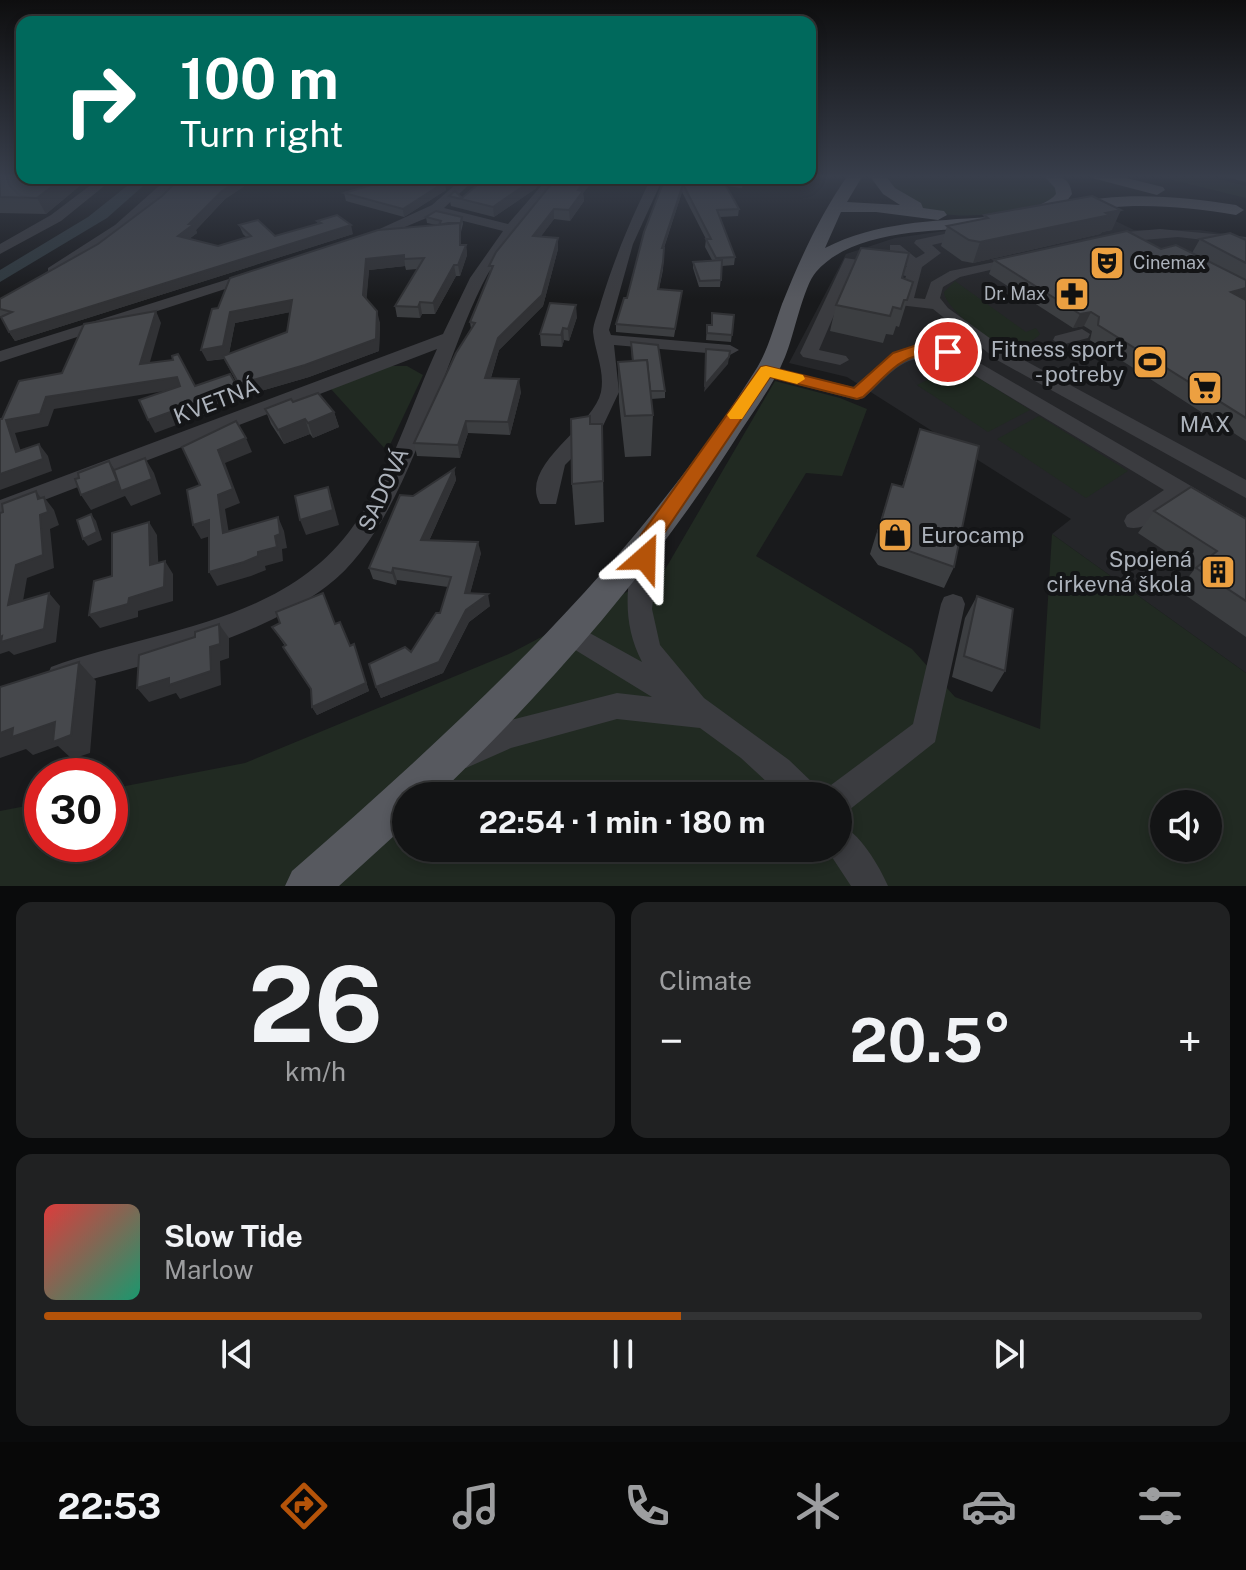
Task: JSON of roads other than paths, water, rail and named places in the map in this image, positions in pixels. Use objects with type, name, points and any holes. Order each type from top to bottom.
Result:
[{"type":"main road","points":[[423,782],[568,632],[648,540],[766,371],[806,271],[832,216]]},
{"type":"main road","points":[[856,216],[906,229]]},
{"type":"main road","points":[[945,216],[959,219],[1018,216]]},
{"type":"main road","points":[[806,271],[823,255],[842,245],[906,229],[1021,216]]},
{"type":"main road","points":[[699,468],[757,356],[792,308]]},
{"type":"main road","points":[[307,886],[392,810]]},
{"type":"street","points":[[0,250],[58,216]]},
{"type":"street","points":[[34,282],[120,228],[133,216]]},
{"type":"street","points":[[352,243],[421,216]]},
{"type":"street","points":[[462,216],[512,229]]},
{"type":"street","name":"SADOVÁ","points":[[46,681],[248,618],[320,578],[353,547],[366,530],[449,338],[488,260],[522,216]]},
{"type":"street","points":[[548,498],[550,477],[556,462],[595,424],[610,392],[609,356],[601,330],[626,244],[639,216]]},
{"type":"street","points":[[1087,244],[1138,233],[1195,234],[1246,241]]},
{"type":"street","points":[[1138,233],[1162,247]]},
{"type":"street","points":[[937,305],[905,302],[914,269],[934,253],[921,243],[949,237]]},
{"type":"street","points":[[895,248],[914,269]]},
{"type":"street","points":[[1043,254],[944,279],[936,285],[932,298],[1003,356],[1246,490]]},
{"type":"street","points":[[840,360],[809,353],[850,261],[914,269],[944,279]]},
{"type":"street","points":[[0,357],[264,272]]},
{"type":"street","points":[[1061,340],[1082,334]]},
{"type":"street","name":"KVETNÁ","points":[[0,509],[449,338]]},
{"type":"street","points":[[604,339],[730,350]]},
{"type":"street","points":[[766,371],[857,394],[899,357],[917,350],[948,352],[1246,529]]},
{"type":"street","points":[[392,360],[416,365],[434,374]]},
{"type":"street","points":[[1135,521],[1182,489]]},
{"type":"street","points":[[648,540],[641,575],[639,612],[648,648],[704,716]]},
{"type":"street","points":[[852,788],[925,732],[953,604]]},
{"type":"street","points":[[568,632],[742,739],[791,782]]},
{"type":"street","points":[[444,763],[507,735],[617,706],[704,716]]},
{"type":"street","points":[[852,859],[871,886]]},
{"type":"place","name":"Cinemax","points":[[1107,263]]},
{"type":"place","name":"Dr. Max","points":[[1072,294]]},
{"type":"place","name":"Fitness sport - potreby","points":[[1150,362]]},
{"type":"place","name":"MAX","points":[[1205,388]]},
{"type":"place","name":"Eurocamp","points":[[895,535]]},
{"type":"place","name":"Spojená cirkevná škola","points":[[1218,572]]}]
